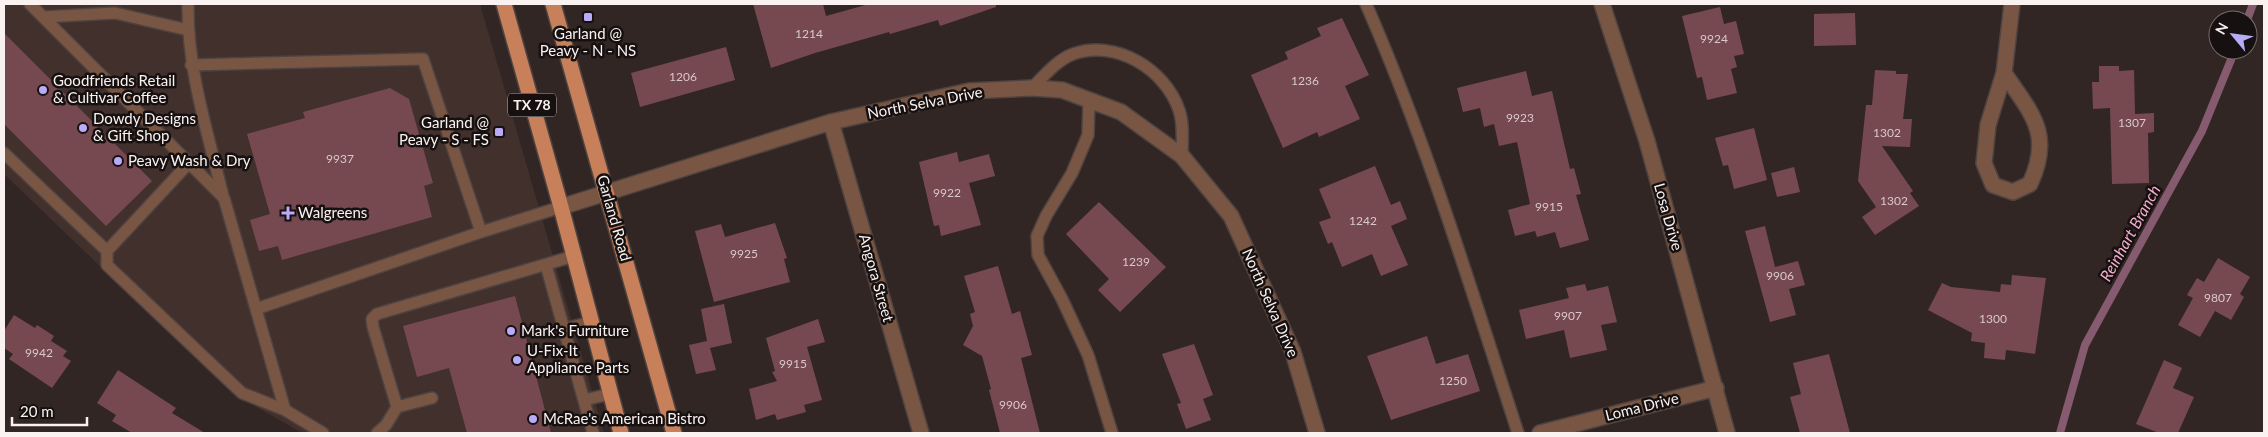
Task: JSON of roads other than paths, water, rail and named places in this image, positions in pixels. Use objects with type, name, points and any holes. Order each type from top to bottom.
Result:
[{"type":"main road","name":"TX 78","points":[[504,4],[561,206],[620,433]]},
{"type":"main road","name":"Garland Road","points":[[553,4],[674,433]]},
{"type":"street","name":"Losa Drive","points":[[1602,4],[1647,141],[1727,433]]},
{"type":"street","points":[[2004,73],[2034,118],[2040,142],[2038,165],[2030,184],[2012,192],[1993,185],[1984,163],[1988,126],[2004,73],[2012,4]]},
{"type":"street","name":"North Selva Drive","points":[[561,206],[831,122],[968,91],[1032,88],[1062,90],[1121,112],[1182,156],[1230,216],[1292,352],[1317,433]]},
{"type":"street","name":"Angora Street","points":[[831,122],[921,433]]},
{"type":"street","name":"Loma Drive","points":[[1540,433],[1716,388]]},
{"type":"lane","points":[[30,4],[224,198]]},
{"type":"lane","points":[[188,4],[191,65],[224,198],[285,410]]},
{"type":"lane","points":[[1366,4],[1398,77],[1422,143],[1518,433]]},
{"type":"lane","points":[[43,17],[115,14],[188,30]]},
{"type":"lane","points":[[1032,88],[1056,64],[1073,54],[1100,51],[1127,56],[1147,66],[1164,84],[1179,109],[1182,122],[1182,156]]},
{"type":"lane","points":[[191,65],[423,59],[482,232]]},
{"type":"lane","points":[[1089,100],[1088,135],[1072,173],[1046,216],[1037,236],[1038,255],[1062,299],[1088,355],[1112,433]]},
{"type":"lane","points":[[4,153],[107,251]]},
{"type":"lane","points":[[189,163],[107,251],[107,265],[242,392],[285,410],[323,433]]},
{"type":"lane","points":[[256,309],[561,206]]},
{"type":"lane","points":[[397,407],[372,327],[372,319],[377,314],[574,256]]},
{"type":"lane","points":[[546,265],[593,433]]},
{"type":"lane","points":[[564,329],[591,322]]},
{"type":"lane","points":[[584,400],[610,394]]},
{"type":"lane","points":[[377,433],[386,425],[397,407],[432,398]]},
{"type":"waterway","name":"Reinhart Branch","points":[[2251,10],[2253,4]]},
{"type":"waterway","name":"Reinhart Branch","points":[[2060,433],[2085,345],[2202,131],[2231,60]]},
{"type":"place","name":"Garland @ Peavy - N - NS","points":[[588,17]]},
{"type":"place","name":"Goodfriends Retail & Cultivar Coffee","points":[[43,90]]},
{"type":"place","name":"Dowdy Designs & Gift Shop","points":[[83,128]]},
{"type":"place","name":"Garland @ Peavy - S - FS","points":[[499,132]]},
{"type":"place","name":"Peavy Wash & Dry","points":[[118,161]]},
{"type":"place","name":"Walgreens","points":[[288,213]]},
{"type":"place","name":"Mark's Furniture","points":[[511,331]]},
{"type":"place","name":"U-Fix-It Appliance Parts","points":[[517,360]]},
{"type":"place","name":"McRae's American Bistro","points":[[533,419]]}]
